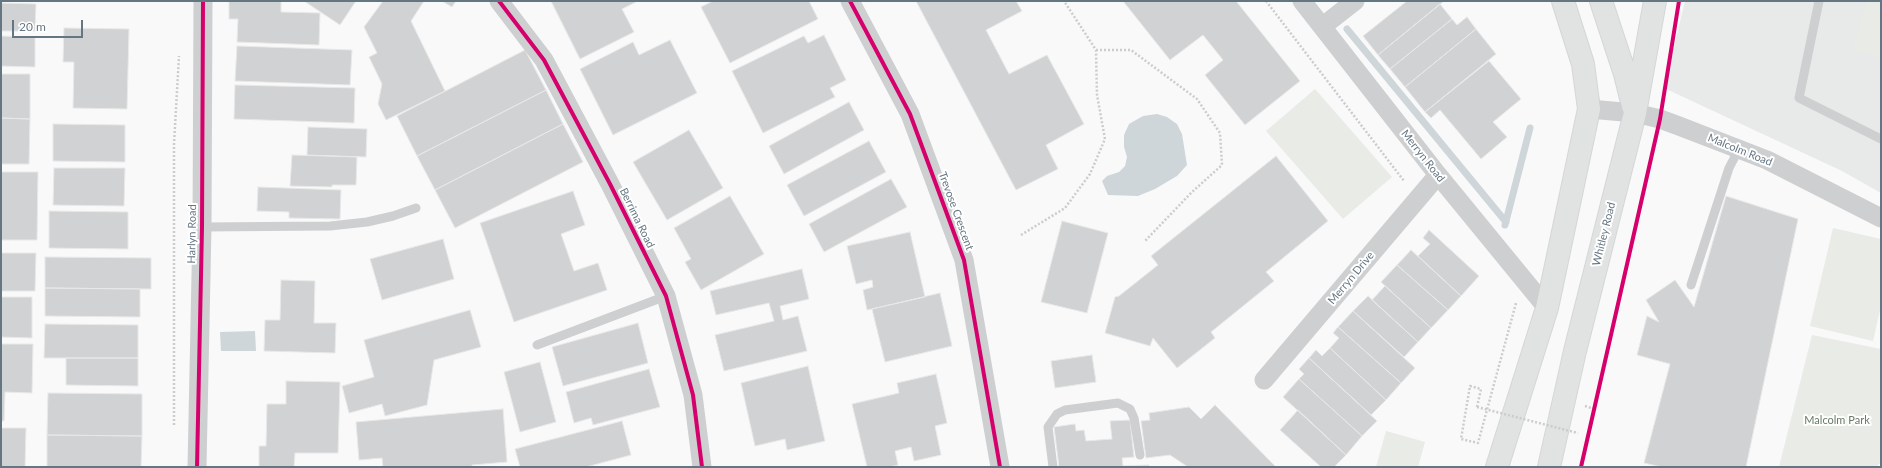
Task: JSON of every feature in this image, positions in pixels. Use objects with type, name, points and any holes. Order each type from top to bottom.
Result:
[{"type":"main road","points":[[1498,467],[1547,308],[1590,109],[1583,64],[1563,1]]},
{"type":"main road","points":[[1601,1],[1625,74],[1635,113]]},
{"type":"main road","name":"Whitley Road","points":[[1549,467],[1577,344],[1635,113],[1655,1]]},
{"type":"street","name":"Harlyn Road","points":[[197,467],[202,227],[202,1]]},
{"type":"street","name":"Berrima Road","points":[[499,1],[544,60],[610,184],[666,296],[693,395],[702,467]]},
{"type":"street","name":"Trevose Crescent","points":[[850,1],[910,114],[964,260],[1000,467]]},
{"type":"street","name":"Merryn Road","points":[[1302,1],[1438,175],[1547,308]]},
{"type":"street","points":[[1323,26],[1355,1]]},
{"type":"street","name":"Malcolm Road","points":[[1590,109],[1635,113],[1660,119],[1767,160],[1881,218]]},
{"type":"street","name":"Merryn Drive","points":[[1264,380],[1438,175]]},
{"type":"lane","points":[[1820,1],[1798,98],[1881,139]]},
{"type":"lane","points":[[1691,285],[1729,168],[1739,149]]},
{"type":"lane","points":[[202,227],[330,226],[367,222],[393,216],[416,208]]},
{"type":"lane","points":[[538,345],[666,296]]},
{"type":"lane","points":[[1053,467],[1048,427],[1057,414],[1066,410],[1118,403],[1130,409],[1134,418],[1140,455]]},
{"type":"path","points":[[1021,236],[1065,208],[1090,174],[1105,139],[1097,95],[1096,50],[1064,1]]},
{"type":"path","points":[[1266,1],[1418,199]]},
{"type":"path","points":[[174,428],[174,144],[180,49]]},
{"type":"path","points":[[1096,50],[1131,50],[1197,99],[1220,133],[1222,165],[1192,192],[1145,241]]},
{"type":"path","points":[[1522,278],[1478,443],[1461,439],[1470,386],[1481,389],[1477,407],[1578,433]]},
{"type":"path","points":[[1593,416],[1596,403]]},
{"type":"path","points":[[1585,406],[1594,409]]},
{"type":"shaded area","points":[[1685,1],[1881,1],[1881,193],[1842,171],[1664,88]]},
{"type":"shaded area","points":[[1157,114],[1167,117],[1177,124],[1182,134],[1187,165],[1177,176],[1155,189],[1138,196],[1108,195],[1102,181],[1107,176],[1119,172],[1125,166],[1127,157],[1124,147],[1124,135],[1129,124],[1143,116]]},
{"type":"shaded area","points":[[255,331],[256,351],[221,351],[220,332]]},
{"type":"green space","points":[[1866,1],[1881,1],[1881,58],[1853,50]]},
{"type":"green space","points":[[1315,89],[1392,177],[1343,219],[1266,131]]},
{"type":"green space","points":[[1833,228],[1881,239],[1881,306],[1873,341],[1810,326]]},
{"type":"green space","name":"Malcolm Park","points":[[1812,335],[1881,349],[1881,462],[1876,467],[1779,467]]},
{"type":"green space","points":[[1386,431],[1425,442],[1418,467],[1376,467]]},
{"type":"building","points":[[229,1],[281,1],[281,12],[320,13],[319,45],[237,42],[238,19],[229,19]]},
{"type":"building","points":[[304,1],[356,1],[340,25]]},
{"type":"building","points":[[383,1],[424,1],[411,21],[445,91],[386,120],[378,104],[382,84],[369,57],[377,53],[364,27]]},
{"type":"building","points":[[442,1],[456,1],[452,7]]},
{"type":"building","points":[[551,1],[636,1],[622,9],[634,32],[580,59]]},
{"type":"building","points":[[713,1],[809,1],[818,19],[730,63],[701,7]]},
{"type":"building","points":[[916,1],[1016,1],[1022,11],[986,30],[1009,74],[1047,55],[1084,124],[1046,145],[1058,169],[1016,190]]},
{"type":"building","points":[[1123,1],[1236,1],[1300,81],[1245,125],[1205,75],[1223,60],[1203,35],[1170,60]]},
{"type":"building","points":[[1407,1],[1444,1],[1378,55],[1363,36]]},
{"type":"building","points":[[1,3],[36,4],[35,31],[1,31]]},
{"type":"building","points":[[1440,4],[1452,19],[1390,69],[1378,55]]},
{"type":"building","points":[[1467,17],[1476,29],[1405,87],[1390,69],[1452,19],[1457,25]]},
{"type":"building","points":[[64,28],[129,29],[127,109],[73,108],[74,62],[63,62]]},
{"type":"building","points":[[1476,29],[1496,54],[1425,112],[1405,87]]},
{"type":"building","points":[[824,35],[846,80],[830,88],[835,97],[763,133],[732,71],[804,36],[808,43]]},
{"type":"building","points":[[1,36],[35,37],[35,67],[1,66]]},
{"type":"building","points":[[670,40],[697,93],[613,135],[580,69],[633,42],[639,55]]},
{"type":"building","points":[[237,46],[352,50],[350,85],[235,81]]},
{"type":"building","points":[[525,50],[546,90],[417,156],[397,116]]},
{"type":"building","points":[[1489,61],[1521,99],[1493,122],[1507,137],[1481,159],[1440,110],[1431,118],[1425,112]]},
{"type":"building","points":[[1,74],[30,74],[30,119],[1,118]]},
{"type":"building","points":[[235,85],[355,88],[354,123],[234,119]]},
{"type":"building","points":[[546,90],[563,124],[435,190],[417,156]]},
{"type":"building","points":[[849,102],[864,130],[784,174],[769,146]]},
{"type":"building","points":[[1,118],[30,119],[29,164],[1,164]]},
{"type":"building","points":[[53,124],[125,125],[125,162],[53,161]]},
{"type":"building","points":[[563,124],[583,162],[455,228],[435,190]]},
{"type":"building","points":[[308,127],[367,129],[366,157],[307,155]]},
{"type":"building","points":[[689,130],[723,188],[667,220],[633,162]]},
{"type":"building","points":[[869,141],[886,172],[804,216],[787,185]]},
{"type":"building","points":[[292,155],[357,157],[356,185],[332,185],[332,187],[290,186]]},
{"type":"building","points":[[1276,156],[1328,221],[1266,272],[1274,281],[1211,332],[1215,338],[1177,368],[1153,338],[1150,346],[1105,333],[1115,297],[1119,296],[1158,265],[1151,256]]},
{"type":"building","points":[[54,168],[125,168],[124,206],[53,205]]},
{"type":"building","points":[[1,172],[38,172],[37,240],[1,240]]},
{"type":"building","points":[[891,179],[907,207],[824,252],[809,224]]},
{"type":"building","points":[[258,187],[341,190],[340,219],[289,218],[289,212],[257,211]]},
{"type":"building","points":[[573,191],[585,225],[561,234],[574,271],[598,263],[607,290],[514,322],[480,223]]},
{"type":"building","points":[[730,196],[764,254],[701,290],[685,262],[691,259],[674,228]]},
{"type":"building","points":[[1726,196],[1798,219],[1746,467],[1662,467],[1644,463],[1670,364],[1637,355],[1647,316],[1659,322],[1646,300],[1675,280],[1694,307]]},
{"type":"building","points":[[49,211],[128,212],[128,249],[49,248]]},
{"type":"building","points":[[1062,221],[1108,233],[1087,313],[1041,302]]},
{"type":"building","points":[[1429,230],[1479,276],[1461,296],[1418,256],[1430,244],[1423,238]]},
{"type":"building","points":[[910,232],[925,297],[867,310],[863,290],[873,287],[872,280],[856,284],[847,246]]},
{"type":"building","points":[[443,239],[454,279],[382,300],[370,259]]},
{"type":"building","points":[[1411,250],[1461,296],[1448,310],[1397,265]]},
{"type":"building","points":[[1,253],[36,253],[35,291],[1,291]]},
{"type":"building","points":[[45,257],[151,258],[151,289],[45,288]]},
{"type":"building","points":[[1397,265],[1448,310],[1431,328],[1381,282]]},
{"type":"building","points":[[802,269],[809,299],[780,306],[783,320],[798,316],[807,351],[724,371],[715,335],[774,321],[769,303],[716,315],[710,291]]},
{"type":"building","points":[[281,280],[315,281],[314,323],[336,323],[335,353],[264,351],[265,320],[280,320]]},
{"type":"building","points":[[1385,286],[1431,328],[1418,342],[1372,300]]},
{"type":"building","points":[[45,288],[140,289],[140,317],[45,316]]},
{"type":"building","points":[[940,293],[952,346],[885,362],[872,309]]},
{"type":"building","points":[[1368,296],[1418,342],[1404,357],[1353,311]]},
{"type":"building","points":[[1,297],[32,297],[32,338],[1,337]]},
{"type":"building","points":[[470,310],[481,347],[434,360],[427,405],[385,416],[382,404],[349,413],[342,386],[374,377],[364,340]]},
{"type":"building","points":[[1353,311],[1415,368],[1401,383],[1338,327]]},
{"type":"building","points":[[638,323],[648,363],[563,386],[552,347]]},
{"type":"building","points":[[45,324],[138,325],[138,358],[44,358]]},
{"type":"building","points":[[1338,327],[1401,383],[1386,400],[1330,348],[1339,338],[1333,333]]},
{"type":"building","points":[[1,344],[33,344],[32,393],[5,392],[4,421],[1,421]]},
{"type":"building","points":[[1330,348],[1386,400],[1371,415],[1309,358],[1316,350],[1322,356]]},
{"type":"building","points":[[1092,355],[1096,382],[1055,388],[1051,361]]},
{"type":"building","points":[[66,358],[138,358],[138,386],[66,385]]},
{"type":"building","points":[[1309,358],[1377,421],[1362,436],[1299,379],[1304,374],[1299,369]]},
{"type":"building","points":[[540,362],[556,422],[520,432],[504,372]]},
{"type":"building","points":[[808,366],[825,441],[787,450],[785,439],[755,446],[741,383]]},
{"type":"building","points":[[649,369],[660,407],[593,425],[591,418],[574,423],[566,392]]},
{"type":"building","points":[[936,374],[947,423],[935,426],[941,455],[914,461],[911,447],[895,451],[898,465],[889,467],[867,467],[852,404],[899,393],[897,383]]},
{"type":"building","points":[[1299,379],[1362,436],[1346,455],[1283,397]]},
{"type":"building","points":[[286,381],[340,382],[338,453],[295,453],[294,467],[259,467],[259,446],[266,446],[267,404],[286,404]]},
{"type":"building","points":[[48,393],[142,394],[142,436],[47,435]]},
{"type":"building","points":[[1215,405],[1276,467],[1188,467],[1170,455],[1146,458],[1141,421],[1150,420],[1149,413],[1189,407],[1201,419]]},
{"type":"building","points":[[503,409],[507,462],[472,465],[472,467],[383,467],[382,458],[359,460],[356,422]]},
{"type":"building","points":[[1298,410],[1346,455],[1334,467],[1321,467],[1280,430]]},
{"type":"building","points":[[1130,420],[1134,457],[1122,458],[1123,466],[1149,465],[1149,467],[1059,467],[1054,427],[1075,424],[1076,431],[1084,430],[1086,441],[1112,439],[1110,421]]},
{"type":"building","points":[[622,421],[631,455],[586,467],[520,467],[515,449]]},
{"type":"building","points":[[1,428],[26,428],[25,467],[1,467]]},
{"type":"building","points":[[47,435],[142,436],[141,467],[47,467]]},
{"type":"waterway","points":[[1347,29],[1506,222]]},
{"type":"waterway","points":[[1505,225],[1530,128]]},
{"type":"cycle path","points":[[197,467],[202,227],[203,1]]},
{"type":"cycle path","points":[[499,1],[544,60],[610,184],[666,296],[693,395],[702,467]]},
{"type":"cycle path","points":[[850,1],[910,114],[964,260],[1000,467]]},
{"type":"cycle path","points":[[1581,467],[1660,119],[1679,1]]}]
